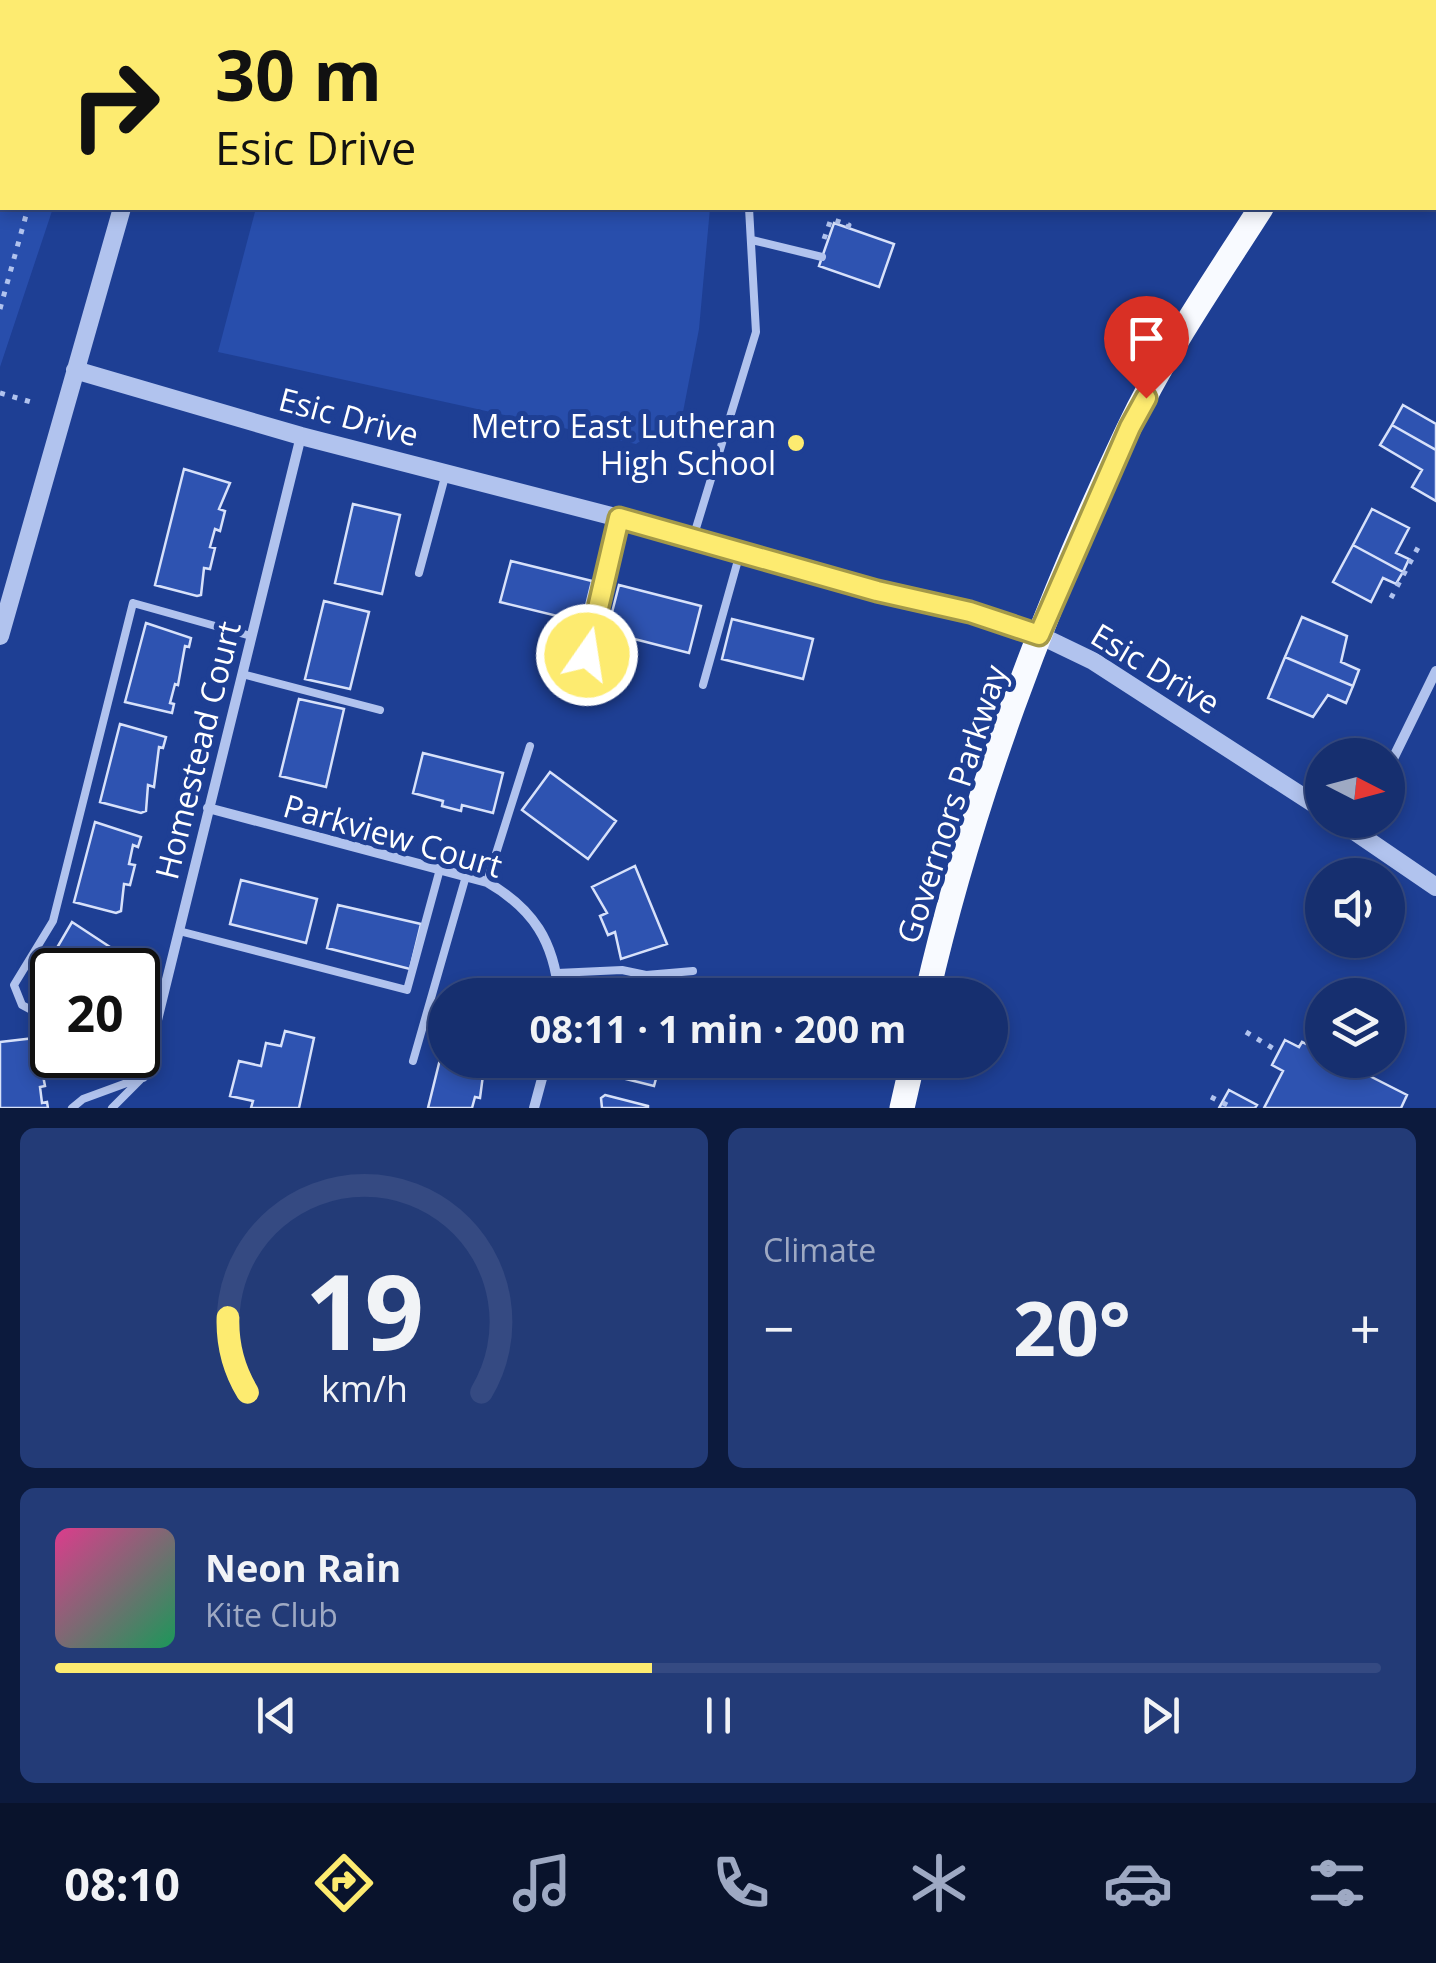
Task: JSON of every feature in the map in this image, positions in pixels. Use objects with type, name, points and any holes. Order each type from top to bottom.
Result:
[{"type":"main road","name":"Governors Parkway","points":[[933,978],[964,862],[1039,635],[1130,427],[1259,210]]},
{"type":"main road","points":[[902,1108],[909,1078]]},
{"type":"street","points":[[0,636],[3,614],[121,210]]},
{"type":"street","name":"Esic Drive","points":[[76,370],[300,436],[970,612],[1039,635],[1093,661],[1305,799]]},
{"type":"street","name":"Homestead Court","points":[[160,1006],[300,436]]},
{"type":"street","points":[[1404,738],[1436,671]]},
{"type":"street","name":"Parkview Court","points":[[208,808],[488,882],[534,918],[549,943],[557,978]]},
{"type":"street","points":[[1375,838],[1436,887]]},
{"type":"street","points":[[534,1108],[543,1078]]},
{"type":"lane","points":[[693,540],[756,332],[750,210]]},
{"type":"lane","points":[[752,240],[820,257]]},
{"type":"lane","points":[[419,573],[446,472]]},
{"type":"lane","points":[[587,655],[619,518]]},
{"type":"lane","points":[[703,685],[740,554]]},
{"type":"lane","points":[[36,948],[52,921],[133,603],[251,636]]},
{"type":"lane","points":[[242,674],[380,710]]},
{"type":"lane","points":[[488,882],[530,746]]},
{"type":"lane","points":[[178,931],[407,990],[440,869]]},
{"type":"lane","points":[[414,1061],[466,876]]},
{"type":"lane","points":[[30,958],[14,985],[22,1005],[30,1010]]},
{"type":"lane","points":[[557,973],[622,970],[646,976]]},
{"type":"lane","points":[[641,978],[692,971]]},
{"type":"lane","points":[[72,1108],[82,1099],[140,1078]]},
{"type":"lane","points":[[112,1108],[142,1078]]},
{"type":"path","points":[[0,309],[27,210]]},
{"type":"path","points":[[820,257],[831,219],[849,224],[848,228]]},
{"type":"path","points":[[0,393],[31,402]]},
{"type":"path","points":[[1391,598],[1420,542]]},
{"type":"path","points":[[1246,1032],[1279,1052]]},
{"type":"path","points":[[1211,1097],[1233,1108]]},
{"type":"shaded area","points":[[0,210],[52,210],[0,367]]},
{"type":"shaded area","points":[[255,210],[710,210],[699,329],[683,412],[636,444],[218,352]]},
{"type":"building","points":[[834,223],[894,244],[879,287],[819,266]]},
{"type":"building","points":[[1403,405],[1436,424],[1436,450],[1392,425]]},
{"type":"building","points":[[1392,425],[1436,450],[1436,501],[1412,487],[1422,470],[1380,445]]},
{"type":"building","points":[[184,469],[230,483],[219,509],[225,511],[220,531],[215,529],[210,547],[215,548],[210,569],[204,568],[201,595],[197,596],[155,585]]},
{"type":"building","points":[[353,504],[400,515],[382,594],[335,583]]},
{"type":"building","points":[[1372,509],[1409,528],[1396,553],[1409,559],[1403,572],[1353,545]]},
{"type":"building","points":[[1353,545],[1403,572],[1396,584],[1383,578],[1371,602],[1333,582]]},
{"type":"building","points":[[511,561],[592,581],[582,622],[500,602]]},
{"type":"building","points":[[619,585],[701,606],[689,653],[607,632]]},
{"type":"building","points":[[324,601],[369,612],[350,689],[305,679]]},
{"type":"building","points":[[1302,617],[1347,636],[1341,662],[1359,670],[1353,686],[1285,657]]},
{"type":"building","points":[[732,619],[813,639],[803,679],[722,659]]},
{"type":"building","points":[[146,623],[191,638],[189,647],[185,646],[178,685],[175,684],[170,703],[174,704],[172,713],[125,702]]},
{"type":"building","points":[[1285,657],[1353,686],[1346,703],[1328,695],[1313,717],[1268,698]]},
{"type":"building","points":[[299,699],[344,709],[326,787],[280,776]]},
{"type":"building","points":[[120,724],[166,737],[163,748],[159,747],[154,787],[148,785],[146,811],[141,813],[100,802]]},
{"type":"building","points":[[423,753],[503,773],[493,813],[462,805],[461,811],[442,806],[443,801],[413,793]]},
{"type":"building","points":[[550,772],[616,821],[588,859],[522,810]]},
{"type":"building","points":[[95,822],[141,837],[138,847],[133,845],[129,864],[135,865],[130,885],[124,884],[121,911],[116,913],[74,902]]},
{"type":"building","points":[[635,866],[667,944],[621,959],[615,932],[608,935],[600,916],[607,913],[592,887]]},
{"type":"building","points":[[241,880],[317,899],[306,943],[230,924]]},
{"type":"building","points":[[338,905],[421,924],[410,969],[327,948]]},
{"type":"building","points":[[72,922],[111,948],[57,948]]},
{"type":"building","points":[[285,1031],[314,1038],[299,1108],[251,1108],[253,1101],[230,1096],[239,1061],[261,1066],[266,1043],[281,1046]]},
{"type":"building","points":[[30,1039],[30,1078],[43,1078],[42,1103],[47,1102],[48,1108],[0,1108],[0,1042]]},
{"type":"building","points":[[1285,1040],[1299,1047],[1302,1042],[1305,1078],[1373,1078],[1407,1095],[1401,1108],[1264,1108],[1283,1071],[1272,1065]]},
{"type":"building","points":[[435,1078],[483,1078],[480,1098],[475,1097],[472,1108],[428,1108]]},
{"type":"building","points":[[622,1078],[656,1078],[654,1086]]},
{"type":"building","points":[[1229,1090],[1257,1105],[1219,1108]]},
{"type":"building","points":[[605,1095],[648,1108],[602,1108],[601,1098]]},
{"type":"place","name":"Metro East Lutheran High School","points":[[796,443]]},
{"type":"route","points":[[587,655],[619,518],[877,591],[970,612],[1039,635],[1146,398]]}]
